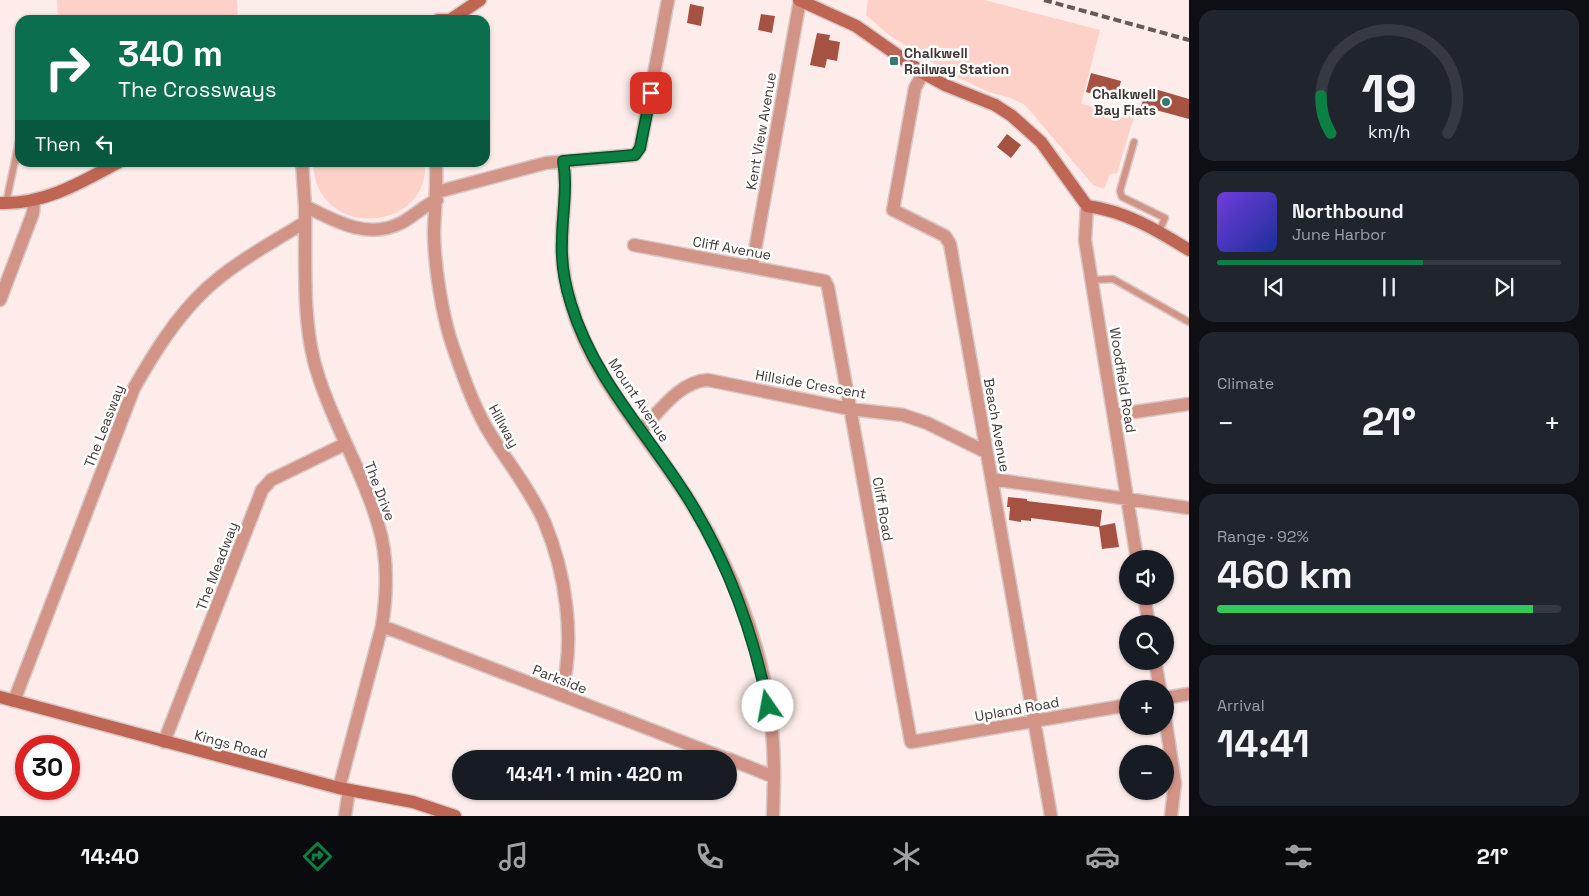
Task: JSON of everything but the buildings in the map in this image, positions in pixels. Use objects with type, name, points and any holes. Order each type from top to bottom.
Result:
[{"type":"street","points":[[458,15],[480,0]]},
{"type":"street","points":[[305,206],[340,224],[366,230],[389,228],[401,223],[437,196],[520,169],[563,161],[635,155],[640,148],[668,0]]},
{"type":"street","points":[[800,0],[856,26],[922,73],[945,85],[995,105],[1027,127],[1041,142],[1087,206],[1121,214],[1159,231],[1189,250]]},
{"type":"street","name":"Kent View Avenue","points":[[752,267],[800,0]]},
{"type":"street","name":"Beach Avenue","points":[[922,73],[915,88],[894,210],[948,239],[1051,816]]},
{"type":"street","name":"Mount Avenue","points":[[563,161],[565,176],[562,257],[571,304],[598,368],[686,495],[714,542],[740,603],[758,659],[770,712],[774,777],[773,816]]},
{"type":"street","points":[[3,203],[34,200],[79,184],[110,167]]},
{"type":"street","name":"The Drive","points":[[302,167],[308,332],[315,362],[345,444],[378,524],[382,541],[385,606],[344,789],[345,816]]},
{"type":"street","name":"Hillway","points":[[436,167],[437,196],[434,232],[441,298],[452,345],[485,425],[543,519],[564,592],[567,625],[565,679],[561,695]]},
{"type":"street","points":[[0,300],[33,213],[34,200]]},
{"type":"street","name":"Woodfield Road","points":[[1087,206],[1085,240],[1136,550]]},
{"type":"street","name":"The Leasway","points":[[14,701],[134,388],[148,363],[169,332],[207,288],[233,267],[305,222]]},
{"type":"street","name":"Cliff Avenue","points":[[634,245],[825,281]]},
{"type":"street","name":"Cliff Road","points":[[825,281],[828,287],[911,742]]},
{"type":"street","name":"Hillside Crescent","points":[[641,430],[678,392],[698,381],[708,380],[850,409],[903,416],[927,423],[986,452]]},
{"type":"street","points":[[1114,415],[1189,404]]},
{"type":"street","name":"The Meadway","points":[[164,742],[262,490],[271,480],[345,444]]},
{"type":"street","points":[[992,479],[1189,508]]},
{"type":"street","name":"Parkside","points":[[382,626],[705,750]]},
{"type":"street","points":[[1174,696],[1189,694]]},
{"type":"street","name":"Kings Road","points":[[0,697],[344,789],[413,802],[455,816]]},
{"type":"street","name":"Upland Road","points":[[911,742],[1119,707]]},
{"type":"street","points":[[1168,735],[1175,783],[1172,816]]},
{"type":"street","name":"Parkside","points":[[737,763],[774,777]]},
{"type":"lane","points":[[1134,142],[1120,191],[1122,197],[1165,218],[1159,231]]},
{"type":"lane","points":[[3,203],[15,156]]},
{"type":"lane","points":[[1092,280],[1112,279],[1189,322]]},
{"type":"shaded area","points":[[57,0],[237,0],[238,15],[58,15]]},
{"type":"shaded area","points":[[868,0],[984,0],[1100,30],[1081,104],[1134,117],[1117,173],[1110,174],[1104,189],[1093,185],[1025,105],[1011,98],[989,92],[947,72],[889,35],[866,15]]},
{"type":"shaded area","points":[[314,167],[424,167],[421,187],[409,204],[392,215],[371,218],[350,216],[332,205],[319,188]]},
{"type":"railway","points":[[1044,0],[1189,40]]},
{"type":"place","name":"Chalkwell Railway Station","points":[[894,61]]},
{"type":"place","name":"Chalkwell Bay Flats","points":[[1166,102]]},
{"type":"route","points":[[651,93],[640,148],[635,155],[563,161],[565,176],[562,257],[571,304],[598,368],[686,495],[714,542],[740,603],[758,659],[768,706]]}]
